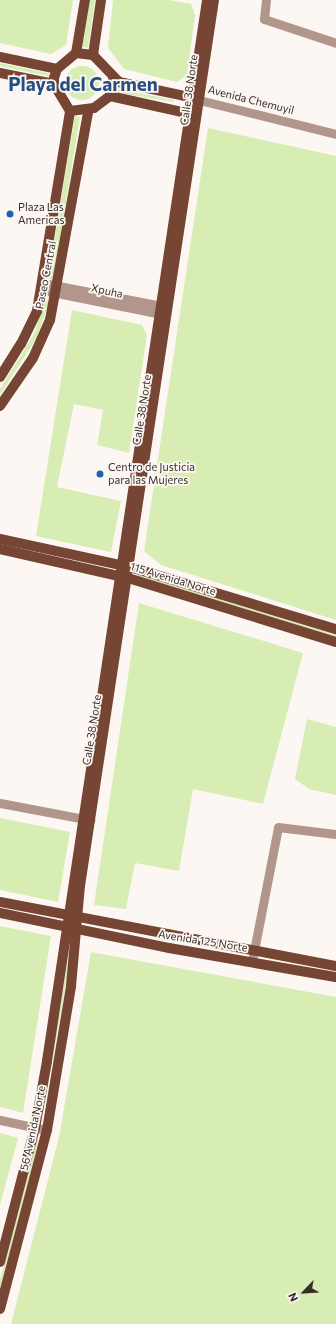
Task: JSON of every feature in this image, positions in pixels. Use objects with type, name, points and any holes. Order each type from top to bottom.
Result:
[{"type":"main road","points":[[76,53],[93,55],[113,79],[110,96],[88,112],[70,112],[54,84],[56,70],[76,53],[85,0]]},
{"type":"main road","points":[[93,55],[101,0]]},
{"type":"main road","name":"Calle 38 Norte","points":[[73,922],[210,0]]},
{"type":"main road","points":[[0,57],[56,70]]},
{"type":"main road","points":[[0,73],[54,84]]},
{"type":"main road","name":"Avenida Chemuyil","points":[[113,79],[196,99]]},
{"type":"main road","points":[[110,96],[194,115]]},
{"type":"main road","name":"Paseo Central","points":[[0,377],[21,344],[42,286],[70,112]]},
{"type":"main road","name":"Paseo Central","points":[[0,406],[33,358],[50,320],[57,289],[88,112]]},
{"type":"main road","name":"115 Avenida Norte","points":[[0,539],[336,629]]},
{"type":"main road","name":"115 Avenida Norte","points":[[0,549],[125,572],[336,642]]},
{"type":"main road","points":[[0,902],[73,922]]},
{"type":"main road","points":[[0,913],[73,922]]},
{"type":"main road","name":"Avenida 125 Norte","points":[[73,922],[124,939],[336,977]]},
{"type":"main road","name":"Avenida 125 Norte","points":[[73,922],[253,949],[336,966]]},
{"type":"main road","name":"56 Avenida Norte","points":[[0,1309],[47,1130],[76,950],[73,922]]},
{"type":"main road","name":"56 Avenida Norte","points":[[0,1262],[35,1128],[73,922]]},
{"type":"main road","points":[[76,950],[83,937],[124,939]]},
{"type":"street","points":[[266,0],[264,19],[336,43]]},
{"type":"street","name":"Avenida Chemuyil","points":[[196,99],[336,134]]},
{"type":"street","name":"Xpuha","points":[[42,286],[165,311]]},
{"type":"street","points":[[0,803],[87,820]]},
{"type":"street","points":[[252,961],[253,949],[278,827],[336,834]]},
{"type":"street","points":[[0,1120],[47,1130]]},
{"type":"green space","points":[[0,0],[73,0],[66,45],[51,54],[0,43]]},
{"type":"green space","points":[[90,0],[95,0],[88,48],[82,47]]},
{"type":"green space","points":[[113,0],[169,0],[191,4],[195,15],[187,75],[177,82],[124,69],[108,48]]},
{"type":"green space","points":[[0,63],[50,74],[49,77],[0,66]]},
{"type":"green space","points":[[79,66],[85,66],[89,67],[96,73],[99,83],[98,90],[92,97],[85,100],[79,100],[75,99],[68,93],[65,86],[65,80],[66,76],[72,69]]},
{"type":"green space","points":[[115,88],[173,100],[174,102],[114,92]]},
{"type":"green space","points":[[75,116],[80,117],[53,280],[48,279],[49,271]]},
{"type":"green space","points":[[208,128],[336,156],[336,620],[161,565],[144,551]]},
{"type":"green space","points":[[45,298],[49,302],[37,337],[0,395],[0,389],[34,334]]},
{"type":"green space","points":[[72,310],[142,325],[147,335],[129,453],[97,445],[103,410],[74,404],[57,487],[121,501],[111,552],[36,536]]},
{"type":"green space","points":[[137,574],[336,635],[336,637],[138,576]]},
{"type":"green space","points":[[139,603],[303,653],[263,804],[193,789],[179,871],[135,863],[126,909],[94,905]]},
{"type":"green space","points":[[307,719],[336,727],[336,795],[309,789],[295,779]]},
{"type":"green space","points":[[0,818],[70,832],[58,902],[0,890]]},
{"type":"green space","points":[[0,926],[51,936],[23,1113],[0,1107]]},
{"type":"green space","points":[[70,945],[73,945],[42,1119],[55,1038]]},
{"type":"green space","points":[[91,952],[336,997],[336,1324],[11,1324],[59,1137]]},
{"type":"green space","points":[[0,1133],[18,1138],[0,1205]]},
{"type":"green space","points":[[37,1139],[39,1140],[0,1291],[0,1279]]},
{"type":"place","name":"Plaza Las Americas","points":[[10,214]]},
{"type":"place","name":"Centro de Justicia para las Mujeres","points":[[100,474]]},
{"type":"district","name":"Playa del Carmen","points":[[83,84]]}]
